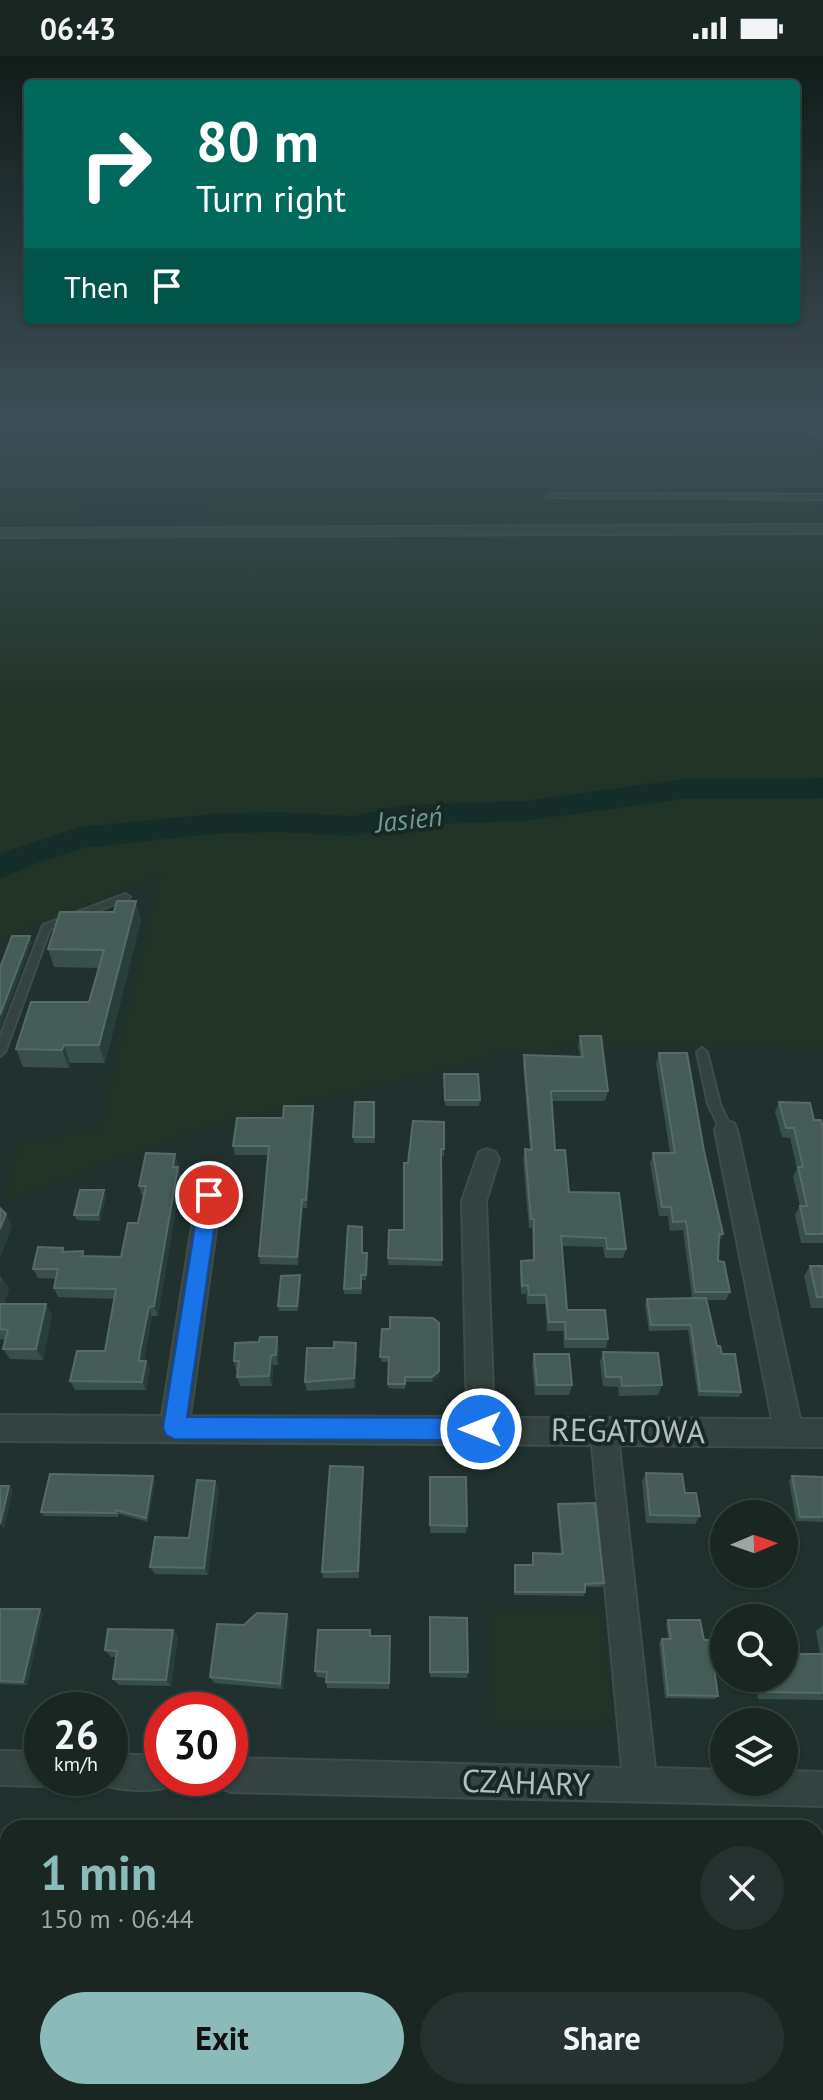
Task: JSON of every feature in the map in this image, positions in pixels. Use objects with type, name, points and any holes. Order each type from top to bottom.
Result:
[{"type":"street","points":[[0,533],[823,529]]},
{"type":"street","points":[[726,1130],[789,1433]]},
{"type":"street","points":[[481,1429],[474,1201],[487,1159]]},
{"type":"street","points":[[174,1428],[209,1195]]},
{"type":"street","name":"REGATOWA","points":[[0,1428],[823,1433]]},
{"type":"street","points":[[604,1430],[640,1786]]},
{"type":"street","points":[[0,1768],[24,1769]]},
{"type":"street","name":"CZAHARY","points":[[248,1775],[823,1789]]},
{"type":"lane","points":[[0,1052],[46,927],[125,897]]},
{"type":"lane","points":[[702,1052],[714,1104],[726,1130]]},
{"type":"green space","points":[[0,519],[79,519],[75,531],[0,531]]},
{"type":"green space","points":[[205,519],[823,519],[823,526],[203,529]]},
{"type":"green space","points":[[374,533],[524,538],[823,535],[823,1048],[578,1046],[490,1054],[490,1059],[222,1122],[5,1201],[19,1144],[101,1128],[161,873],[0,941],[0,535]]},
{"type":"green space","points":[[491,1610],[601,1613],[612,1713],[603,1726],[494,1725]]},
{"type":"building","points":[[117,901],[136,901],[99,1045],[64,1045],[62,1050],[16,1049],[31,1002],[89,1002],[104,950],[48,949],[60,912],[114,912]]},
{"type":"building","points":[[12,936],[30,936],[0,1015],[0,968]]},
{"type":"building","points":[[580,1036],[601,1036],[608,1091],[551,1091],[555,1150],[565,1150],[569,1192],[619,1193],[626,1249],[607,1249],[606,1238],[561,1236],[567,1310],[605,1310],[608,1339],[566,1339],[565,1322],[549,1322],[546,1295],[529,1295],[528,1285],[522,1286],[521,1261],[534,1260],[534,1219],[531,1219],[525,1149],[532,1150],[524,1055],[583,1057]]},
{"type":"building","points":[[659,1053],[687,1053],[704,1151],[723,1234],[719,1234],[718,1261],[724,1262],[730,1292],[695,1292],[686,1221],[673,1222],[671,1207],[662,1207],[653,1153],[675,1153]]},
{"type":"building","points":[[444,1074],[478,1074],[480,1100],[445,1100]]},
{"type":"building","points":[[355,1102],[374,1102],[374,1137],[353,1137]]},
{"type":"building","points":[[779,1102],[810,1103],[814,1120],[821,1120],[823,1234],[806,1234],[800,1206],[807,1206],[798,1167],[803,1167],[794,1128],[786,1128]]},
{"type":"building","points":[[284,1106],[313,1106],[306,1200],[302,1200],[297,1257],[259,1256],[269,1146],[233,1146],[237,1118],[283,1118]]},
{"type":"building","points":[[413,1121],[444,1122],[444,1149],[441,1149],[442,1260],[388,1258],[389,1230],[404,1230],[404,1163],[408,1163]]},
{"type":"building","points":[[146,1153],[175,1154],[173,1167],[178,1167],[154,1306],[149,1307],[140,1351],[139,1361],[146,1361],[142,1382],[70,1381],[77,1351],[105,1351],[116,1289],[54,1288],[58,1269],[33,1269],[38,1247],[63,1248],[62,1252],[83,1251],[82,1256],[121,1257],[128,1223],[138,1223],[146,1186],[139,1186]]},
{"type":"building","points":[[80,1190],[104,1190],[98,1215],[74,1215]]},
{"type":"building","points":[[0,1208],[6,1214],[0,1229]]},
{"type":"building","points":[[348,1226],[362,1227],[362,1253],[367,1253],[366,1275],[361,1275],[361,1288],[344,1289]]},
{"type":"building","points":[[810,1266],[823,1266],[823,1297],[817,1297]]},
{"type":"building","points":[[300,1275],[297,1306],[278,1306],[281,1276]]},
{"type":"building","points":[[706,1298],[717,1346],[720,1346],[722,1354],[735,1354],[741,1392],[700,1391],[691,1325],[651,1325],[647,1299]]},
{"type":"building","points":[[0,1304],[46,1304],[36,1349],[3,1349],[8,1330],[0,1329]]},
{"type":"building","points":[[390,1317],[433,1318],[439,1323],[439,1371],[432,1377],[405,1377],[405,1384],[388,1384],[389,1357],[380,1357],[382,1329],[390,1329]]},
{"type":"building","points":[[260,1337],[277,1337],[276,1355],[271,1355],[269,1376],[237,1377],[239,1361],[234,1361],[235,1343],[259,1342]]},
{"type":"building","points":[[334,1342],[356,1343],[354,1378],[305,1382],[307,1348],[334,1348]]},
{"type":"building","points":[[603,1352],[658,1353],[662,1385],[622,1386],[621,1377],[606,1377]]},
{"type":"building","points":[[534,1354],[569,1354],[572,1385],[537,1385]]},
{"type":"building","points":[[330,1466],[363,1467],[358,1571],[322,1572]]},
{"type":"building","points":[[646,1473],[682,1474],[685,1493],[696,1493],[700,1516],[650,1515]]},
{"type":"building","points":[[50,1474],[153,1476],[146,1518],[116,1510],[116,1513],[41,1512]]},
{"type":"building","points":[[792,1476],[823,1477],[823,1517],[800,1517]]},
{"type":"building","points":[[430,1477],[466,1477],[467,1526],[430,1525]]},
{"type":"building","points":[[197,1480],[215,1481],[204,1568],[150,1567],[155,1537],[189,1538]]},
{"type":"building","points":[[0,1486],[9,1486],[0,1524]]},
{"type":"building","points":[[595,1503],[604,1583],[585,1584],[585,1592],[515,1592],[515,1565],[533,1565],[533,1553],[563,1554],[558,1504]]},
{"type":"building","points":[[0,1609],[40,1609],[23,1682],[0,1681]]},
{"type":"building","points":[[257,1613],[287,1614],[280,1684],[210,1677],[217,1624],[244,1625]]},
{"type":"building","points":[[430,1617],[467,1618],[468,1672],[430,1672]]},
{"type":"building","points":[[668,1620],[700,1620],[704,1640],[710,1640],[710,1692],[717,1692],[718,1696],[668,1695],[662,1639],[671,1639]]},
{"type":"building","points":[[108,1629],[173,1630],[166,1680],[113,1679],[117,1651],[105,1650]]},
{"type":"building","points":[[318,1630],[370,1630],[370,1636],[390,1636],[389,1683],[326,1682],[327,1672],[315,1671]]},
{"type":"building","points":[[798,1654],[823,1654],[823,1693],[767,1692],[798,1692]]},
{"type":"waterway","name":"Jasień","points":[[0,868],[25,855],[80,838],[212,824],[274,822],[353,826],[405,815],[524,811],[684,789],[823,788]]},
{"type":"route","points":[[209,1195],[174,1428],[481,1429]]}]
